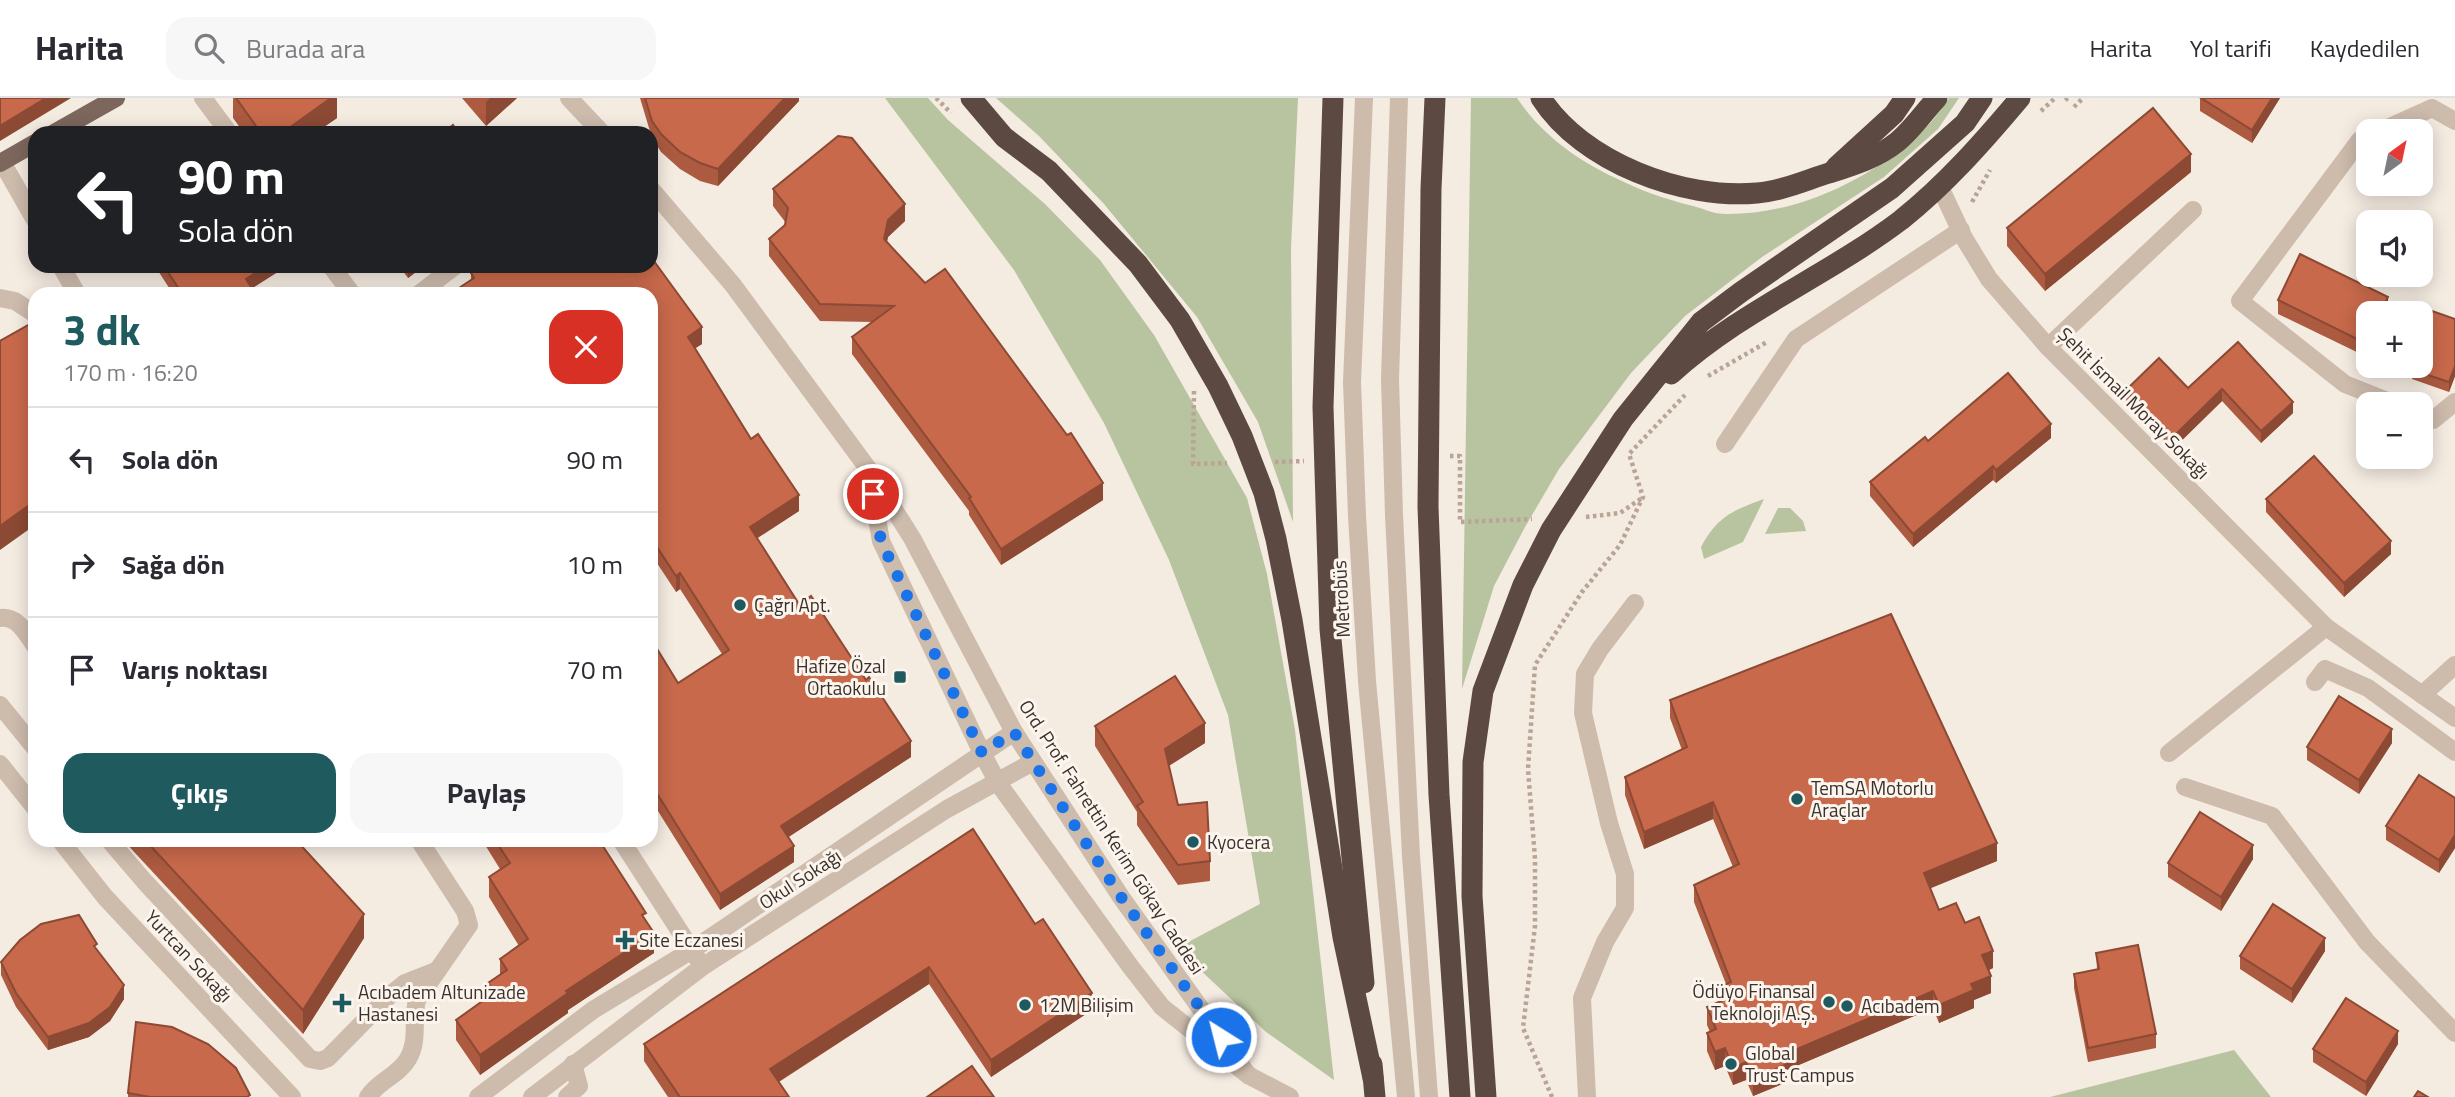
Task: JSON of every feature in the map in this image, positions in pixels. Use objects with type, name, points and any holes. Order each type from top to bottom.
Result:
[{"type":"highway","points":[[959,98],[1049,171],[1138,264],[1180,320],[1218,386],[1246,447],[1264,493],[1276,539],[1292,620],[1343,937],[1374,1087]]},
{"type":"highway","points":[[971,98],[1004,137]]},
{"type":"highway","points":[[1332,98],[1323,407],[1330,629],[1374,1087]]},
{"type":"highway","points":[[1435,98],[1431,189],[1427,507],[1438,795],[1460,1095]]},
{"type":"highway","points":[[1541,98],[1573,134],[1606,158],[1663,183],[1722,193],[1758,193],[1865,162],[1898,141],[1937,98]]},
{"type":"highway","points":[[1830,173],[1894,114],[1905,98]]},
{"type":"highway","points":[[1486,1093],[1472,896],[1473,762],[1483,691],[1523,585],[1551,530],[1623,419],[1700,323],[1892,188],[1965,123],[1982,98]]},
{"type":"highway","points":[[1623,419],[1689,358],[1719,335],[1760,307],[1856,251],[1900,220],[1965,163],[2020,98]]},
{"type":"main road","points":[[66,126],[116,98]]},
{"type":"main road","points":[[1,163],[28,148]]},
{"type":"street","points":[[203,98],[224,126]]},
{"type":"street","points":[[569,98],[596,126]]},
{"type":"street","name":"Metrobüs","points":[[1364,98],[1352,382],[1357,516],[1367,681],[1406,1097]]},
{"type":"street","points":[[1399,98],[1390,379],[1394,515],[1411,856],[1429,1097]]},
{"type":"street","points":[[2408,119],[2432,108],[2455,121]]},
{"type":"street","points":[[2356,145],[2240,301],[2345,384],[2365,392]]},
{"type":"street","points":[[1,163],[28,208]]},
{"type":"street","name":"Şehit İsmail Moray Sokağı","points":[[1940,187],[1989,279],[2048,347],[2326,628],[2455,718]]},
{"type":"street","name":"Ord. Prof. Fahrettin Kerim Gökay Caddesi","points":[[658,197],[733,285],[869,470],[912,538],[1014,732],[1121,897],[1248,1075]]},
{"type":"street","points":[[2048,347],[2193,211]]},
{"type":"street","points":[[1725,444],[1796,339],[1961,230]]},
{"type":"street","points":[[428,287],[446,273]]},
{"type":"street","points":[[0,298],[15,301],[28,309]]},
{"type":"street","points":[[2433,420],[2455,402]]},
{"type":"street","name":"Ord. Prof. Fahrettin Kerim Gökay Caddesi","points":[[869,470],[881,541],[998,783],[1162,1007],[1248,1075],[1290,1097]]},
{"type":"street","points":[[1587,1097],[1582,998],[1605,942],[1625,908],[1625,874],[1609,823],[1583,713],[1585,674],[1634,603]]},
{"type":"street","points":[[0,618],[8,617],[22,626],[28,635]]},
{"type":"street","points":[[2169,752],[2326,628]]},
{"type":"street","points":[[2422,695],[2455,665]]},
{"type":"street","points":[[2315,682],[2325,669],[2368,688],[2455,752]]},
{"type":"street","points":[[0,705],[28,739]]},
{"type":"street","points":[[478,1097],[593,1010],[692,950],[1014,732]]},
{"type":"street","name":"Okul Sokağı","points":[[532,1097],[702,967],[947,810],[1033,762]]},
{"type":"street","points":[[0,764],[28,799]]},
{"type":"street","points":[[2185,787],[2272,816],[2367,942],[2455,1033]]},
{"type":"street","name":"Yurtcan Sokağı","points":[[66,847],[105,897],[292,1097]]},
{"type":"street","points":[[116,847],[145,882],[310,1059],[320,1061],[328,1058],[397,989],[438,970]]},
{"type":"street","points":[[368,1097],[397,1073],[409,1058],[416,1036],[414,1014],[417,1000],[469,925],[465,911],[424,847]]},
{"type":"street","points":[[626,847],[702,967]]},
{"type":"street","points":[[567,1097],[579,1087],[573,1064]]},
{"type":"path","points":[[2074,107],[2083,98]]},
{"type":"path","points":[[1193,464],[1194,388]]},
{"type":"path","points":[[1588,517],[1620,513],[1643,497]]},
{"type":"green space","points":[[885,98],[928,98],[948,120],[1045,204],[1100,260],[1154,335],[1247,498],[1267,574],[1295,730],[1334,1080],[1266,1032],[1177,948],[1260,904],[1228,715],[1169,560],[1104,423],[1014,270]]},
{"type":"green space","points":[[996,98],[1298,98],[1291,248],[1293,522],[1258,422],[1197,317],[1104,204],[1039,136]]},
{"type":"green space","points":[[1471,98],[1517,98],[1551,137],[1593,166],[1652,194],[1725,214],[1779,208],[1805,201],[1856,179],[1902,149],[1933,120],[1949,98],[1959,98],[1938,129],[1884,177],[1762,257],[1685,316],[1631,373],[1559,469],[1525,527],[1494,586],[1462,689]]},
{"type":"green space","points":[[1764,499],[1743,542],[1704,559],[1701,547],[1713,528],[1735,511]]},
{"type":"green space","points":[[1778,508],[1790,508],[1803,521],[1806,531],[1765,534]]},
{"type":"green space","points":[[2234,1050],[2271,1097],[2050,1097]]},
{"type":"building","points":[[0,98],[46,98],[0,126]]},
{"type":"building","points":[[236,98],[331,98],[292,126],[256,126]]},
{"type":"building","points":[[645,98],[785,98],[718,169],[680,152],[652,121]]},
{"type":"building","points":[[2201,98],[2272,98],[2252,130]]},
{"type":"building","points":[[2153,108],[2191,154],[2045,274],[2007,228]]},
{"type":"building","points":[[838,136],[852,138],[905,204],[888,220],[884,239],[925,283],[945,269],[1067,435],[1071,433],[1103,483],[1001,549],[969,498],[971,497],[852,337],[894,306],[820,304],[769,239],[785,225],[788,208],[773,189]]},
{"type":"building","points":[[2300,254],[2356,281],[2356,287],[2368,287],[2388,297],[2386,301],[2356,301],[2356,339],[2278,300]]},
{"type":"building","points":[[658,267],[702,327],[688,337],[751,439],[758,434],[799,495],[750,527],[799,604],[811,596],[866,680],[869,677],[911,741],[781,826],[794,846],[720,894],[658,795],[658,650],[678,683],[729,650],[680,573],[676,576],[658,549],[658,287],[460,287],[474,278],[471,273],[658,273]]},
{"type":"building","points":[[169,273],[255,273],[246,279],[251,287],[178,287]]},
{"type":"building","points":[[2433,311],[2455,319],[2455,366],[2449,382],[2433,377]]},
{"type":"building","points":[[28,325],[28,506],[0,526],[0,341]]},
{"type":"building","points":[[2238,342],[2293,402],[2261,431],[2222,389],[2173,437],[2126,390],[2159,358],[2188,388]]},
{"type":"building","points":[[2008,373],[2051,424],[1996,470],[1993,466],[1913,534],[1870,482],[1925,437],[1928,441]]},
{"type":"building","points":[[2314,456],[2391,541],[2344,583],[2266,499]]},
{"type":"building","name":"TemSA Motorlu Araçlar","points":[[1891,614],[1997,843],[1924,873],[1939,910],[1956,903],[1965,923],[1979,917],[1993,951],[1982,955],[1991,976],[1971,984],[1974,990],[1939,1005],[1933,991],[1783,1055],[1787,1064],[1753,1079],[1746,1062],[1733,1068],[1725,1048],[1715,1052],[1707,1033],[1716,1029],[1707,1007],[1726,999],[1721,986],[1731,982],[1694,885],[1739,864],[1713,802],[1644,832],[1625,777],[1687,747],[1670,700]]},
{"type":"building","points":[[1175,676],[1205,723],[1165,749],[1178,805],[1207,802],[1210,861],[1178,865],[1137,806],[1143,802],[1095,726]]},
{"type":"building","points":[[2339,696],[2392,729],[2359,780],[2307,747]]},
{"type":"building","points":[[2419,775],[2455,798],[2455,835],[2439,860],[2386,826]]},
{"type":"building","points":[[2200,812],[2253,845],[2221,897],[2168,863]]},
{"type":"building","points":[[973,829],[1035,924],[1043,919],[1092,993],[991,1060],[929,967],[770,1069],[789,1097],[680,1097],[644,1044]]},
{"type":"building","points":[[152,847],[302,847],[364,914],[303,1010]]},
{"type":"building","points":[[500,847],[604,847],[646,913],[642,915],[654,933],[566,991],[568,993],[480,1055],[456,1020],[495,992],[488,983],[507,970],[500,959],[528,939],[489,877],[510,863]]},
{"type":"building","points":[[2273,904],[2325,938],[2292,989],[2240,956]]},
{"type":"building","points":[[79,915],[97,944],[94,946],[124,985],[110,1007],[89,1023],[48,1037],[16,993],[1,962],[20,940],[41,924]]},
{"type":"building","points":[[2138,945],[2156,1034],[2088,1048],[2074,974],[2099,969],[2096,953]]},
{"type":"building","points":[[2346,998],[2398,1031],[2366,1082],[2313,1049]]},
{"type":"building","points":[[136,1022],[172,1027],[208,1044],[236,1068],[250,1095],[150,1097],[128,1093]]},
{"type":"building","points":[[972,1066],[994,1097],[927,1097]]},
{"type":"building","points":[[2418,1091],[2428,1097],[2414,1097]]},
{"type":"place","name":"Çağrı Apt.","points":[[740,605]]},
{"type":"place","name":"Hafize Özal Ortaokulu","points":[[900,677]]},
{"type":"place","name":"TemSA Motorlu Araçlar","points":[[1797,799]]},
{"type":"place","name":"Kyocera","points":[[1193,842]]},
{"type":"place","name":"Site Eczanesi","points":[[625,940]]},
{"type":"place","name":"Ödüyo Finansal Teknoloji A.Ş.","points":[[1829,1002]]},
{"type":"place","name":"Acıbadem Altunizade Hastanesi","points":[[342,1003]]},
{"type":"place","name":"12M Bilişim","points":[[1025,1005]]},
{"type":"place","name":"Acıbadem","points":[[1847,1006]]},
{"type":"place","name":"Global Trust Campus","points":[[1731,1064]]},
{"type":"route","points":[[873,494],[881,541],[982,753],[1014,732],[1121,897],[1221,1037]]}]
